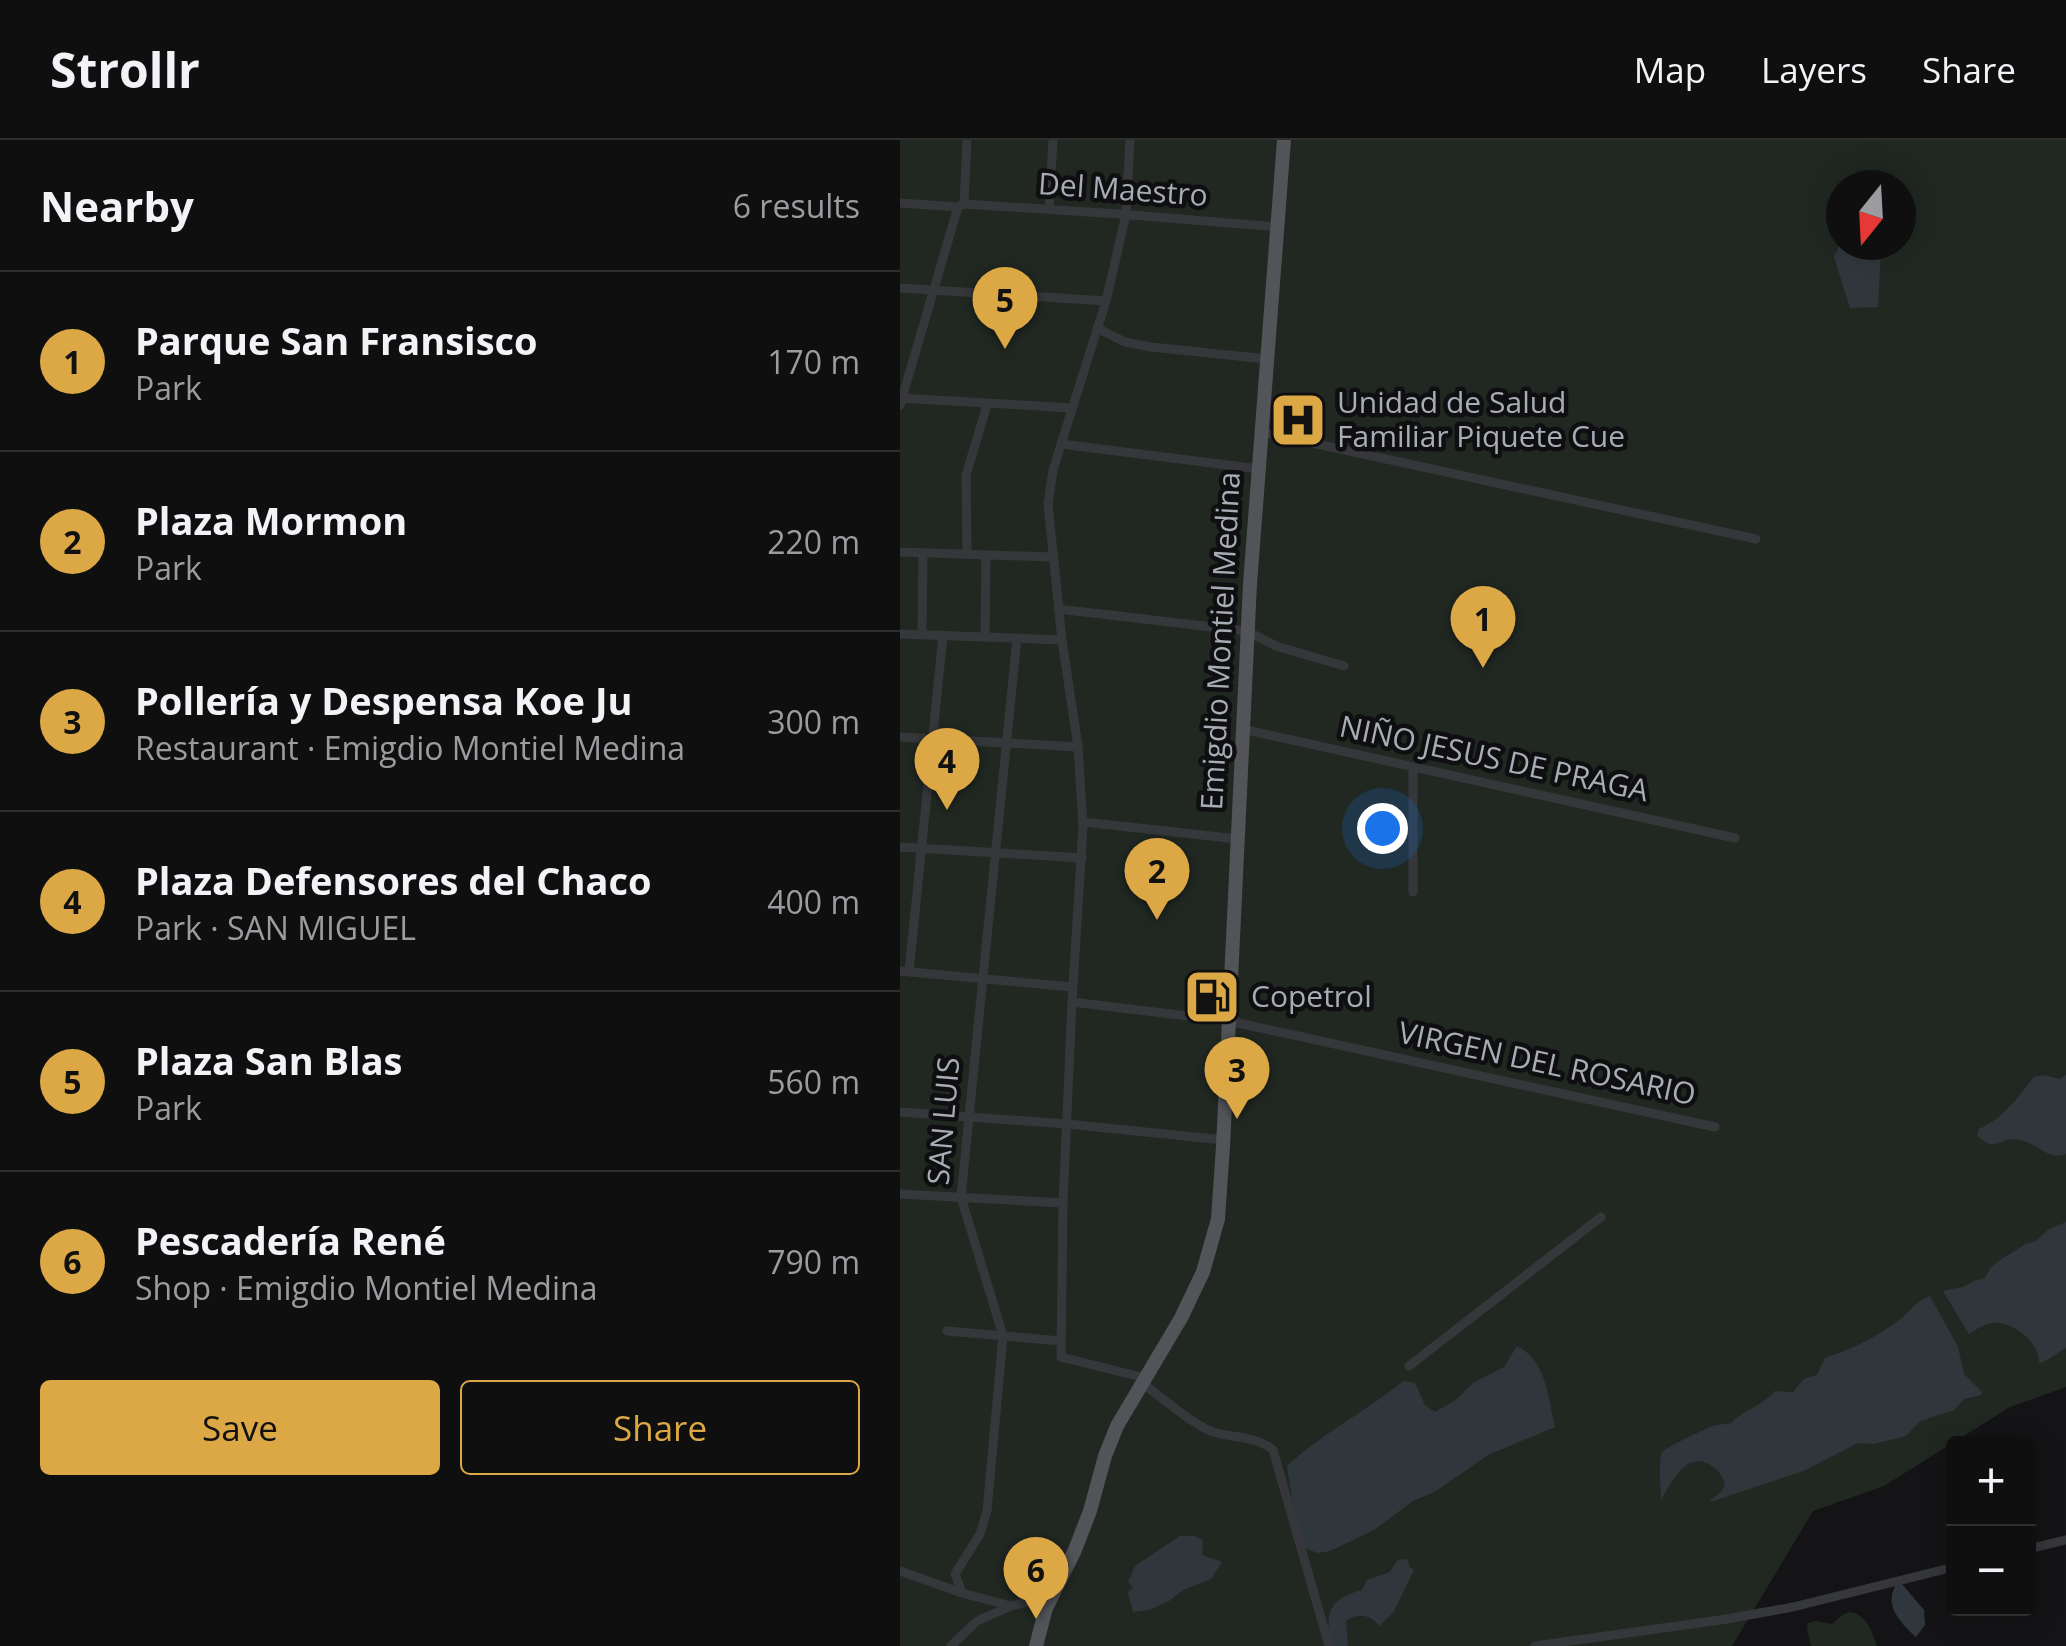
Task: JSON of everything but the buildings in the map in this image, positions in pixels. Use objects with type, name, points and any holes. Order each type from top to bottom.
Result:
[{"type":"main road","name":"Emigdio Montiel Medina","points":[[1036,1646],[1051,1596],[1085,1524],[1117,1426],[1190,1301],[1218,1219],[1248,631],[1284,140]]},
{"type":"street","points":[[967,140],[960,208],[901,400],[1072,408]]},
{"type":"street","points":[[1049,209],[1053,140]]},
{"type":"street","points":[[1130,140],[1126,214],[1106,301],[1049,488],[1048,504],[1078,747],[1083,822],[1072,987],[1058,1341],[1061,1356],[1143,1380],[1202,1426],[1262,1442],[1273,1450],[1328,1646]]},
{"type":"street","name":"Del Maestro","points":[[900,203],[1126,214],[1278,228]]},
{"type":"street","points":[[900,288],[1106,301]]},
{"type":"street","points":[[1097,328],[1125,342],[1151,347],[1267,360]]},
{"type":"street","points":[[967,554],[966,475],[987,405]]},
{"type":"street","points":[[1262,432],[1756,539]]},
{"type":"street","points":[[1062,444],[1259,468]]},
{"type":"street","points":[[900,552],[1052,557]]},
{"type":"street","points":[[922,634],[923,553]]},
{"type":"street","points":[[985,637],[986,554]]},
{"type":"street","points":[[1058,609],[1248,631],[1276,646],[1344,666]]},
{"type":"street","points":[[900,634],[1062,640]]},
{"type":"street","points":[[943,635],[904,971],[1072,987]]},
{"type":"street","name":"SAN LUIS","points":[[962,1593],[955,1574],[980,1534],[987,1511],[1003,1336],[961,1198],[1017,638]]},
{"type":"street","name":"NIÑO JESUS DE PRAGA","points":[[1242,730],[1735,838]]},
{"type":"street","points":[[900,737],[1078,747]]},
{"type":"street","points":[[1413,767],[1413,892]]},
{"type":"street","points":[[1083,822],[1238,839]]},
{"type":"street","points":[[900,847],[1082,858]]},
{"type":"street","name":"VIRGEN DEL ROSARIO","points":[[1072,1002],[1229,1021],[1715,1127]]},
{"type":"street","points":[[900,1112],[1224,1140]]},
{"type":"street","points":[[900,1194],[1063,1203]]},
{"type":"street","points":[[1409,1366],[1601,1216]]},
{"type":"street","points":[[947,1331],[1058,1341]]},
{"type":"street","points":[[2036,1547],[2066,1540]]},
{"type":"street","points":[[1535,1646],[1796,1606],[1946,1569]]},
{"type":"street","points":[[901,1571],[1011,1606]]},
{"type":"street","points":[[951,1646],[977,1621],[1011,1606],[1051,1596]]},
{"type":"shaded area","points":[[900,140],[2066,140],[2066,1387],[2010,1407],[1964,1436],[1946,1436],[1946,1447],[1884,1486],[1813,1511],[1732,1646],[900,1646]]},
{"type":"shaded area","points":[[1835,260],[1880,260],[1878,307],[1850,308]]},
{"type":"shaded area","points":[[2066,1075],[2066,1154],[2054,1155],[2014,1139],[1989,1144],[1977,1135],[1979,1129],[2010,1107],[2034,1077],[2060,1079]]},
{"type":"shaded area","points":[[2066,1222],[2066,1348],[2042,1363],[2027,1337],[2007,1325],[1988,1324],[1969,1334],[1943,1291],[1984,1279],[2000,1260]]},
{"type":"shaded area","points":[[1930,1296],[1958,1347],[1964,1374],[1981,1395],[1964,1399],[1954,1410],[1920,1421],[1906,1436],[1873,1444],[1858,1443],[1803,1471],[1713,1501],[1709,1501],[1725,1486],[1722,1477],[1712,1466],[1695,1461],[1681,1470],[1661,1500],[1660,1462],[1664,1450],[1706,1429],[1730,1423],[1775,1391],[1793,1392],[1804,1379],[1817,1375],[1825,1358],[1881,1333]]},
{"type":"shaded area","points":[[1517,1346],[1535,1361],[1540,1371],[1555,1427],[1488,1455],[1374,1530],[1330,1551],[1317,1553],[1306,1548],[1298,1538],[1287,1466],[1403,1381],[1415,1383],[1425,1405],[1435,1412],[1456,1400],[1473,1383],[1504,1367]]},
{"type":"shaded area","points":[[1180,1536],[1203,1540],[1202,1555],[1222,1562],[1211,1579],[1149,1610],[1133,1612],[1128,1593],[1133,1587],[1128,1582],[1135,1566]]},
{"type":"shaded area","points":[[1402,1559],[1408,1560],[1414,1570],[1393,1613],[1379,1626],[1364,1616],[1350,1618],[1346,1621],[1348,1646],[1332,1646],[1329,1617],[1335,1603],[1362,1590],[1367,1580],[1390,1572]]},
{"type":"shaded area","points":[[1897,1583],[1924,1610],[1925,1625],[1916,1637],[1892,1605]]},
{"type":"shaded area","points":[[1850,1612],[1865,1620],[1877,1646],[1811,1646],[1808,1623],[1832,1624]]},
{"type":"place","name":"Plaza San Blas","points":[[1005,349]]},
{"type":"place","name":"Unidad de Salud Familiar Piquete Cue","points":[[1298,420]]},
{"type":"place","name":"Parque San Fransisco","points":[[1483,668]]},
{"type":"place","name":"Plaza Defensores del Chaco","points":[[947,810]]},
{"type":"place","name":"Plaza Mormon","points":[[1157,920]]},
{"type":"place","name":"Copetrol","points":[[1212,997]]},
{"type":"place","name":"Pollería y Despensa Koe Ju","points":[[1237,1119]]},
{"type":"place","name":"Pescadería René","points":[[1036,1619]]}]
